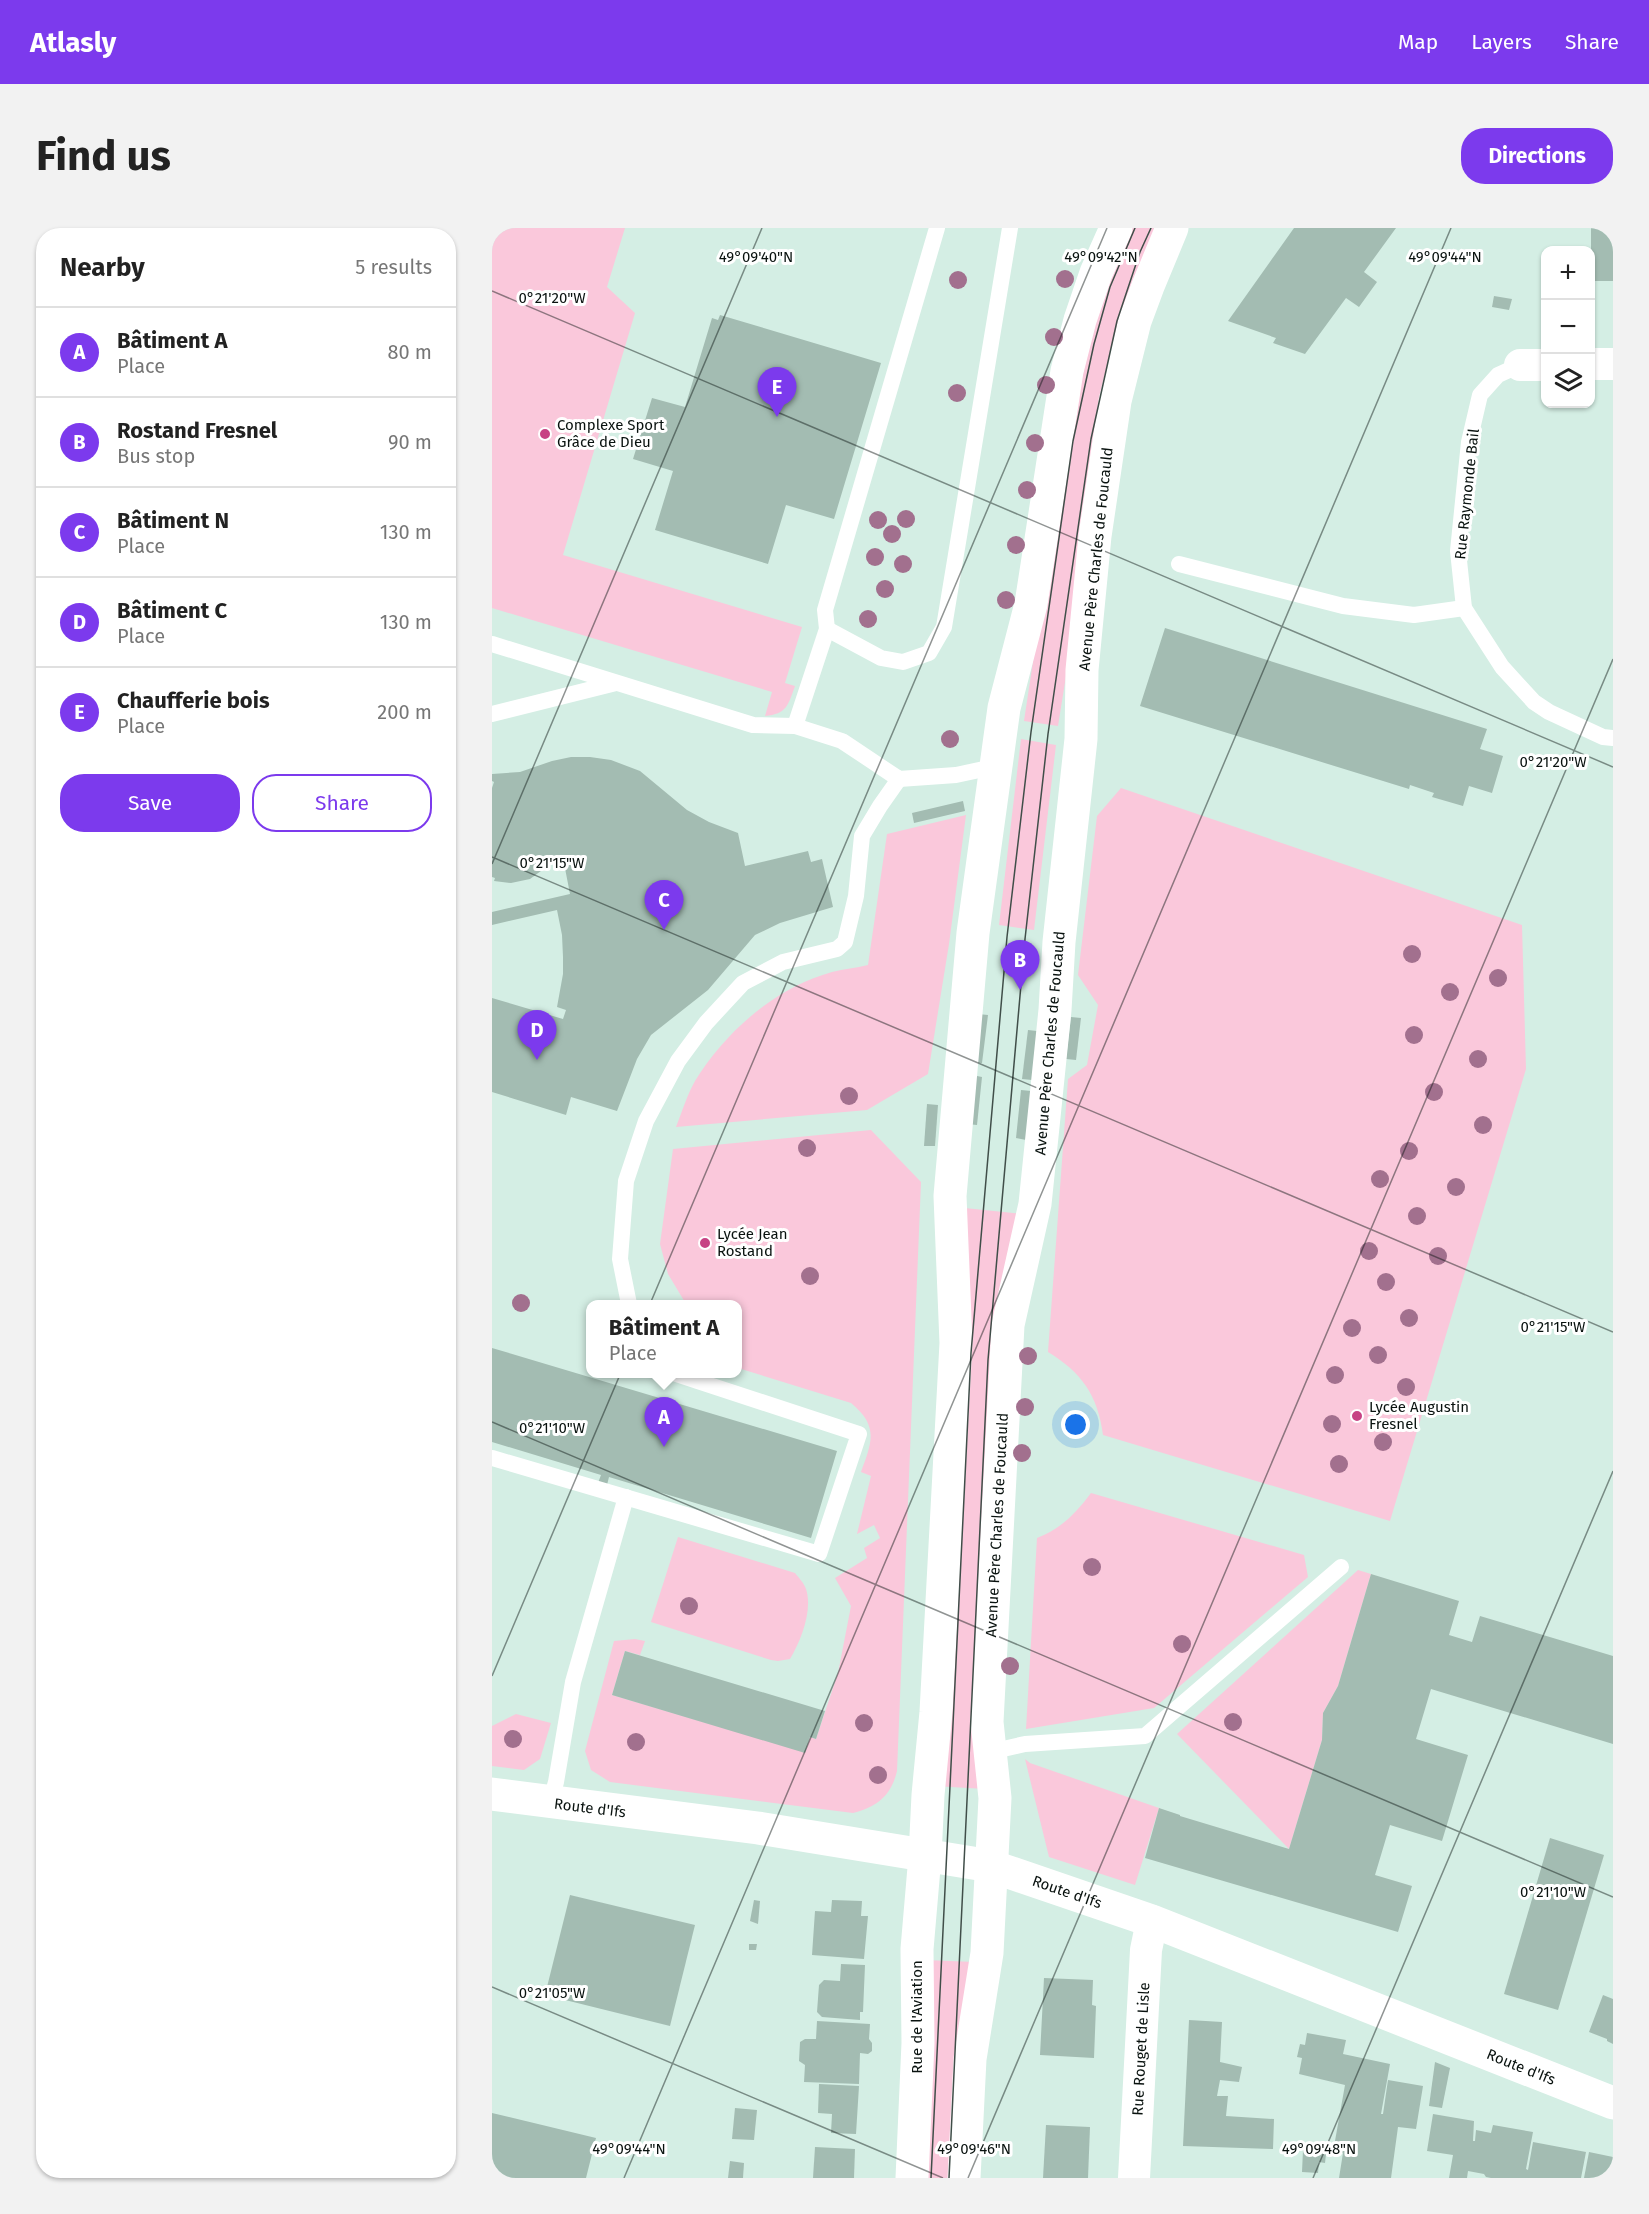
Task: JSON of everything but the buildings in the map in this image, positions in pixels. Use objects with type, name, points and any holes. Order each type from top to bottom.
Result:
[{"type":"main road","points":[[925,1856],[927,1795],[936,1712],[956,1343],[950,1196],[973,933],[998,766],[1004,708],[1031,604],[1067,371],[1080,320],[1096,273],[1116,228]]},
{"type":"main road","name":"Avenue Père Charles de Foucauld","points":[[991,1866],[994,1798],[987,1722],[1008,1325],[1035,1204],[1055,1010],[1060,931],[1081,739],[1083,670],[1095,536],[1115,401],[1126,353],[1148,285],[1172,228]]},
{"type":"main road","name":"Route d'Ifs","points":[[492,1794],[758,1828],[991,1866],[1152,1921],[1613,2103]]},
{"type":"main road","name":"Rue de l'Aviation","points":[[912,2178],[918,2043],[916,1949],[925,1856]]},
{"type":"main road","points":[[964,2178],[970,2059],[987,1953],[991,1866]]},
{"type":"street","points":[[1595,364],[1613,364]]},
{"type":"street","name":"Rue Rouget de Lisle","points":[[1134,2178],[1146,1950],[1152,1921]]},
{"type":"lane","points":[[795,726],[827,629],[825,610],[836,540],[937,228]]},
{"type":"lane","points":[[827,629],[881,658],[903,662],[929,652],[944,627],[1010,228]]},
{"type":"lane","name":"Rue Raymonde Bail","points":[[1533,365],[1498,375],[1480,395],[1469,442],[1458,551],[1464,608],[1502,667],[1534,702],[1549,712],[1592,732],[1613,738]]},
{"type":"lane","points":[[1179,564],[1343,606],[1414,615],[1464,608]]},
{"type":"lane","points":[[492,644],[753,725],[795,726],[842,741],[899,779],[956,775],[998,766]]},
{"type":"lane","points":[[492,714],[618,683]]},
{"type":"lane","points":[[628,1300],[620,1258],[626,1181],[646,1121],[678,1061],[706,1023],[743,983],[783,962],[837,949],[845,942],[856,896],[862,836],[899,779]]},
{"type":"lane","points":[[492,1458],[819,1554],[859,1434],[688,1378]]},
{"type":"lane","points":[[550,1803],[556,1782],[573,1682],[626,1497]]},
{"type":"lane","points":[[990,1752],[1025,1744],[1145,1736],[1341,1567]]},
{"type":"shaded area","name":"Complexe Sport Grâce de Dieu","points":[[492,228],[625,228],[607,287],[635,313],[563,555],[802,627],[785,683],[795,686],[782,711],[765,716],[772,692],[492,608]]},
{"type":"shaded area","points":[[1124,228],[1162,228],[1114,377],[1058,726],[1024,721],[1073,397]]},
{"type":"shaded area","points":[[1021,739],[1056,745],[1034,930],[999,925]]},
{"type":"shaded area","points":[[1121,788],[1522,925],[1526,1069],[1390,1521],[1103,1435],[1097,1408],[1086,1386],[1070,1368],[1048,1352],[1068,1079],[1087,1065],[1098,1005],[1078,975],[1097,816]]},
{"type":"shaded area","points":[[966,815],[949,944],[928,1074],[867,1110],[676,1127],[692,1086],[707,1063],[721,1045],[754,1014],[772,1000],[811,979],[868,965],[887,834]]},
{"type":"shaded area","points":[[871,1130],[921,1182],[897,1771],[891,1787],[882,1799],[876,1804],[853,1813],[610,1782],[591,1770],[585,1751],[614,1641],[635,1639],[645,1641],[640,1655],[625,1651],[612,1695],[805,1752],[810,1737],[816,1739],[838,1673],[851,1606],[835,1578],[867,1558],[864,1548],[880,1538],[874,1525],[857,1534],[871,1476],[861,1472],[871,1435],[866,1419],[860,1411],[851,1403],[742,1369],[742,1300],[684,1300],[668,1274],[660,1244],[673,1149]]},
{"type":"shaded area","points":[[955,1207],[1023,1214],[985,1789],[934,1786]]},
{"type":"shaded area","points":[[1091,1493],[1304,1555],[1308,1577],[1154,1708],[1026,1729],[1037,1538],[1067,1520]]},
{"type":"shaded area","points":[[678,1537],[795,1573],[806,1589],[808,1606],[802,1634],[790,1659],[771,1660],[651,1622]]},
{"type":"shaded area","points":[[1358,1570],[1371,1574],[1338,1686],[1323,1713],[1322,1740],[1289,1849],[1177,1734]]},
{"type":"shaded area","points":[[516,1714],[551,1723],[540,1759],[524,1770],[492,1766],[492,1726]]},
{"type":"shaded area","points":[[1025,1759],[1030,1763],[1159,1808],[1135,1885],[1049,1857]]},
{"type":"shaded area","points":[[925,1960],[975,1962],[956,2178],[922,2178]]},
{"type":"tram line","points":[[931,2178],[971,1353],[1007,937],[1031,732],[1073,441],[1094,344],[1110,287],[1135,228]]},
{"type":"tram line","points":[[949,2178],[988,1360],[1025,939],[1048,734],[1091,439],[1117,321],[1140,252],[1151,228]]},
{"type":"place","name":"Chaufferie bois","points":[[777,417]]},
{"type":"place","name":"Complexe Sport Grâce de Dieu","points":[[545,434]]},
{"type":"place","name":"Bâtiment N","points":[[664,930]]},
{"type":"place","name":"Rostand Fresnel","points":[[1020,990]]},
{"type":"place","name":"Bâtiment C","points":[[537,1060]]},
{"type":"place","name":"Lycée Jean Rostand","points":[[705,1243]]},
{"type":"place","name":"Lycée Augustin Fresnel","points":[[1357,1416]]},
{"type":"place","name":"Bâtiment A","points":[[664,1447]]}]
